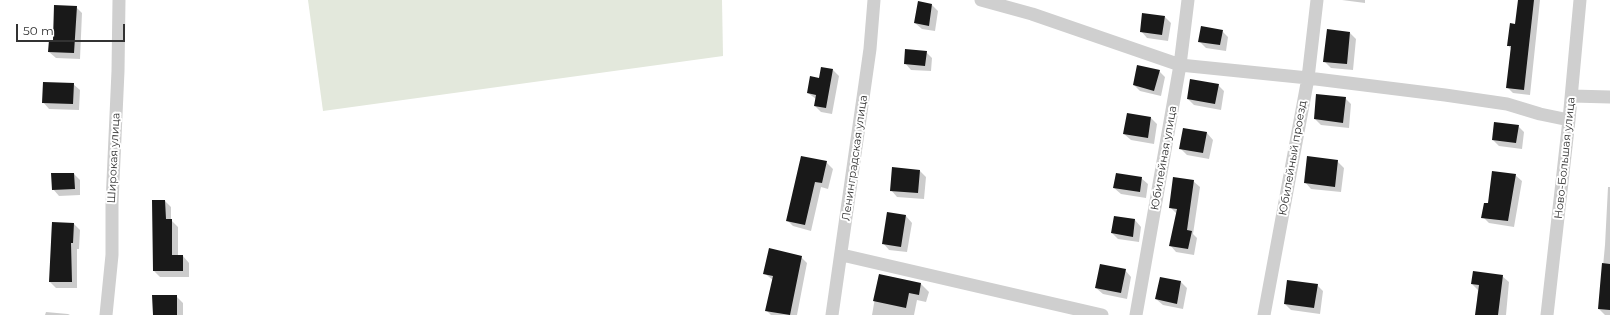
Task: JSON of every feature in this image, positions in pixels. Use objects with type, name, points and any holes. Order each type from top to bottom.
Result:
[{"type":"street","name":"Широкая улица","points":[[106,315],[112,255],[112,203],[118,71],[119,0]]},
{"type":"street","name":"Ленинградская улица","points":[[832,315],[842,255],[870,49],[874,0]]},
{"type":"street","points":[[982,0],[1032,14],[1180,65],[1308,78],[1507,104],[1540,114],[1569,120]]},
{"type":"street","name":"Юбилейная улица","points":[[1136,315],[1180,65],[1188,0]]},
{"type":"street","name":"Юбилейный проезд","points":[[1264,315],[1308,78],[1318,0]]},
{"type":"street","name":"Ново-Большая улица","points":[[1547,315],[1572,96],[1580,0]]},
{"type":"street","points":[[1572,96],[1610,97]]},
{"type":"street","points":[[842,255],[1102,315]]},
{"type":"shaded area","points":[[308,0],[722,0],[723,56],[323,111]]},
{"type":"building","points":[[1518,0],[1534,0],[1524,90],[1506,88],[1511,46],[1507,46],[1510,23],[1515,24]]},
{"type":"building","points":[[918,1],[932,4],[929,26],[914,23]]},
{"type":"building","points":[[54,5],[77,6],[74,53],[48,52],[49,40],[53,40]]},
{"type":"building","points":[[1142,13],[1165,16],[1162,35],[1140,32]]},
{"type":"building","points":[[1201,26],[1223,30],[1220,45],[1198,42]]},
{"type":"building","points":[[1327,29],[1350,32],[1347,64],[1323,62]]},
{"type":"building","points":[[905,49],[927,51],[925,66],[904,64]]},
{"type":"building","points":[[1137,65],[1160,70],[1154,91],[1133,85]]},
{"type":"building","points":[[821,67],[833,69],[826,108],[814,106],[816,95],[807,93],[810,76],[819,78]]},
{"type":"building","points":[[1190,79],[1219,84],[1215,104],[1187,99]]},
{"type":"building","points":[[43,82],[74,83],[73,104],[42,103]]},
{"type":"building","points":[[1316,94],[1346,97],[1343,123],[1314,119]]},
{"type":"building","points":[[1127,113],[1151,117],[1148,138],[1123,134]]},
{"type":"building","points":[[1494,122],[1519,125],[1516,143],[1492,140]]},
{"type":"building","points":[[1183,128],[1207,132],[1203,153],[1179,149]]},
{"type":"building","points":[[801,156],[827,161],[822,183],[815,182],[805,225],[786,221]]},
{"type":"building","points":[[1307,156],[1338,160],[1335,187],[1304,183]]},
{"type":"building","points":[[892,167],[920,170],[918,193],[890,191]]},
{"type":"building","points":[[1492,171],[1516,174],[1508,221],[1481,218],[1484,203],[1488,203]]},
{"type":"building","points":[[51,173],[74,173],[75,189],[52,190]]},
{"type":"building","points":[[1116,173],[1142,177],[1140,192],[1113,188]]},
{"type":"building","points":[[1173,177],[1194,180],[1187,230],[1192,231],[1188,249],[1169,246],[1177,209],[1169,208]]},
{"type":"building","points":[[152,200],[165,200],[166,219],[172,219],[172,255],[183,255],[183,271],[153,271]]},
{"type":"building","points":[[887,212],[906,215],[901,247],[882,244]]},
{"type":"building","points":[[1114,216],[1135,219],[1133,237],[1111,233]]},
{"type":"building","points":[[52,222],[74,223],[73,243],[71,243],[72,282],[49,282]]},
{"type":"building","points":[[769,248],[802,256],[790,315],[765,311],[773,276],[763,274]]},
{"type":"building","points":[[1602,263],[1610,264],[1610,310],[1598,309]]},
{"type":"building","points":[[1100,264],[1126,269],[1121,293],[1095,288]]},
{"type":"building","points":[[1473,271],[1503,275],[1498,315],[1475,315],[1479,285],[1471,284]]},
{"type":"building","points":[[879,274],[921,283],[919,295],[909,293],[906,308],[873,301]]},
{"type":"building","points":[[1160,277],[1181,281],[1177,304],[1155,299]]},
{"type":"building","points":[[1287,280],[1318,284],[1314,308],[1284,304]]},
{"type":"building","points":[[152,295],[177,295],[177,315],[153,315]]}]
